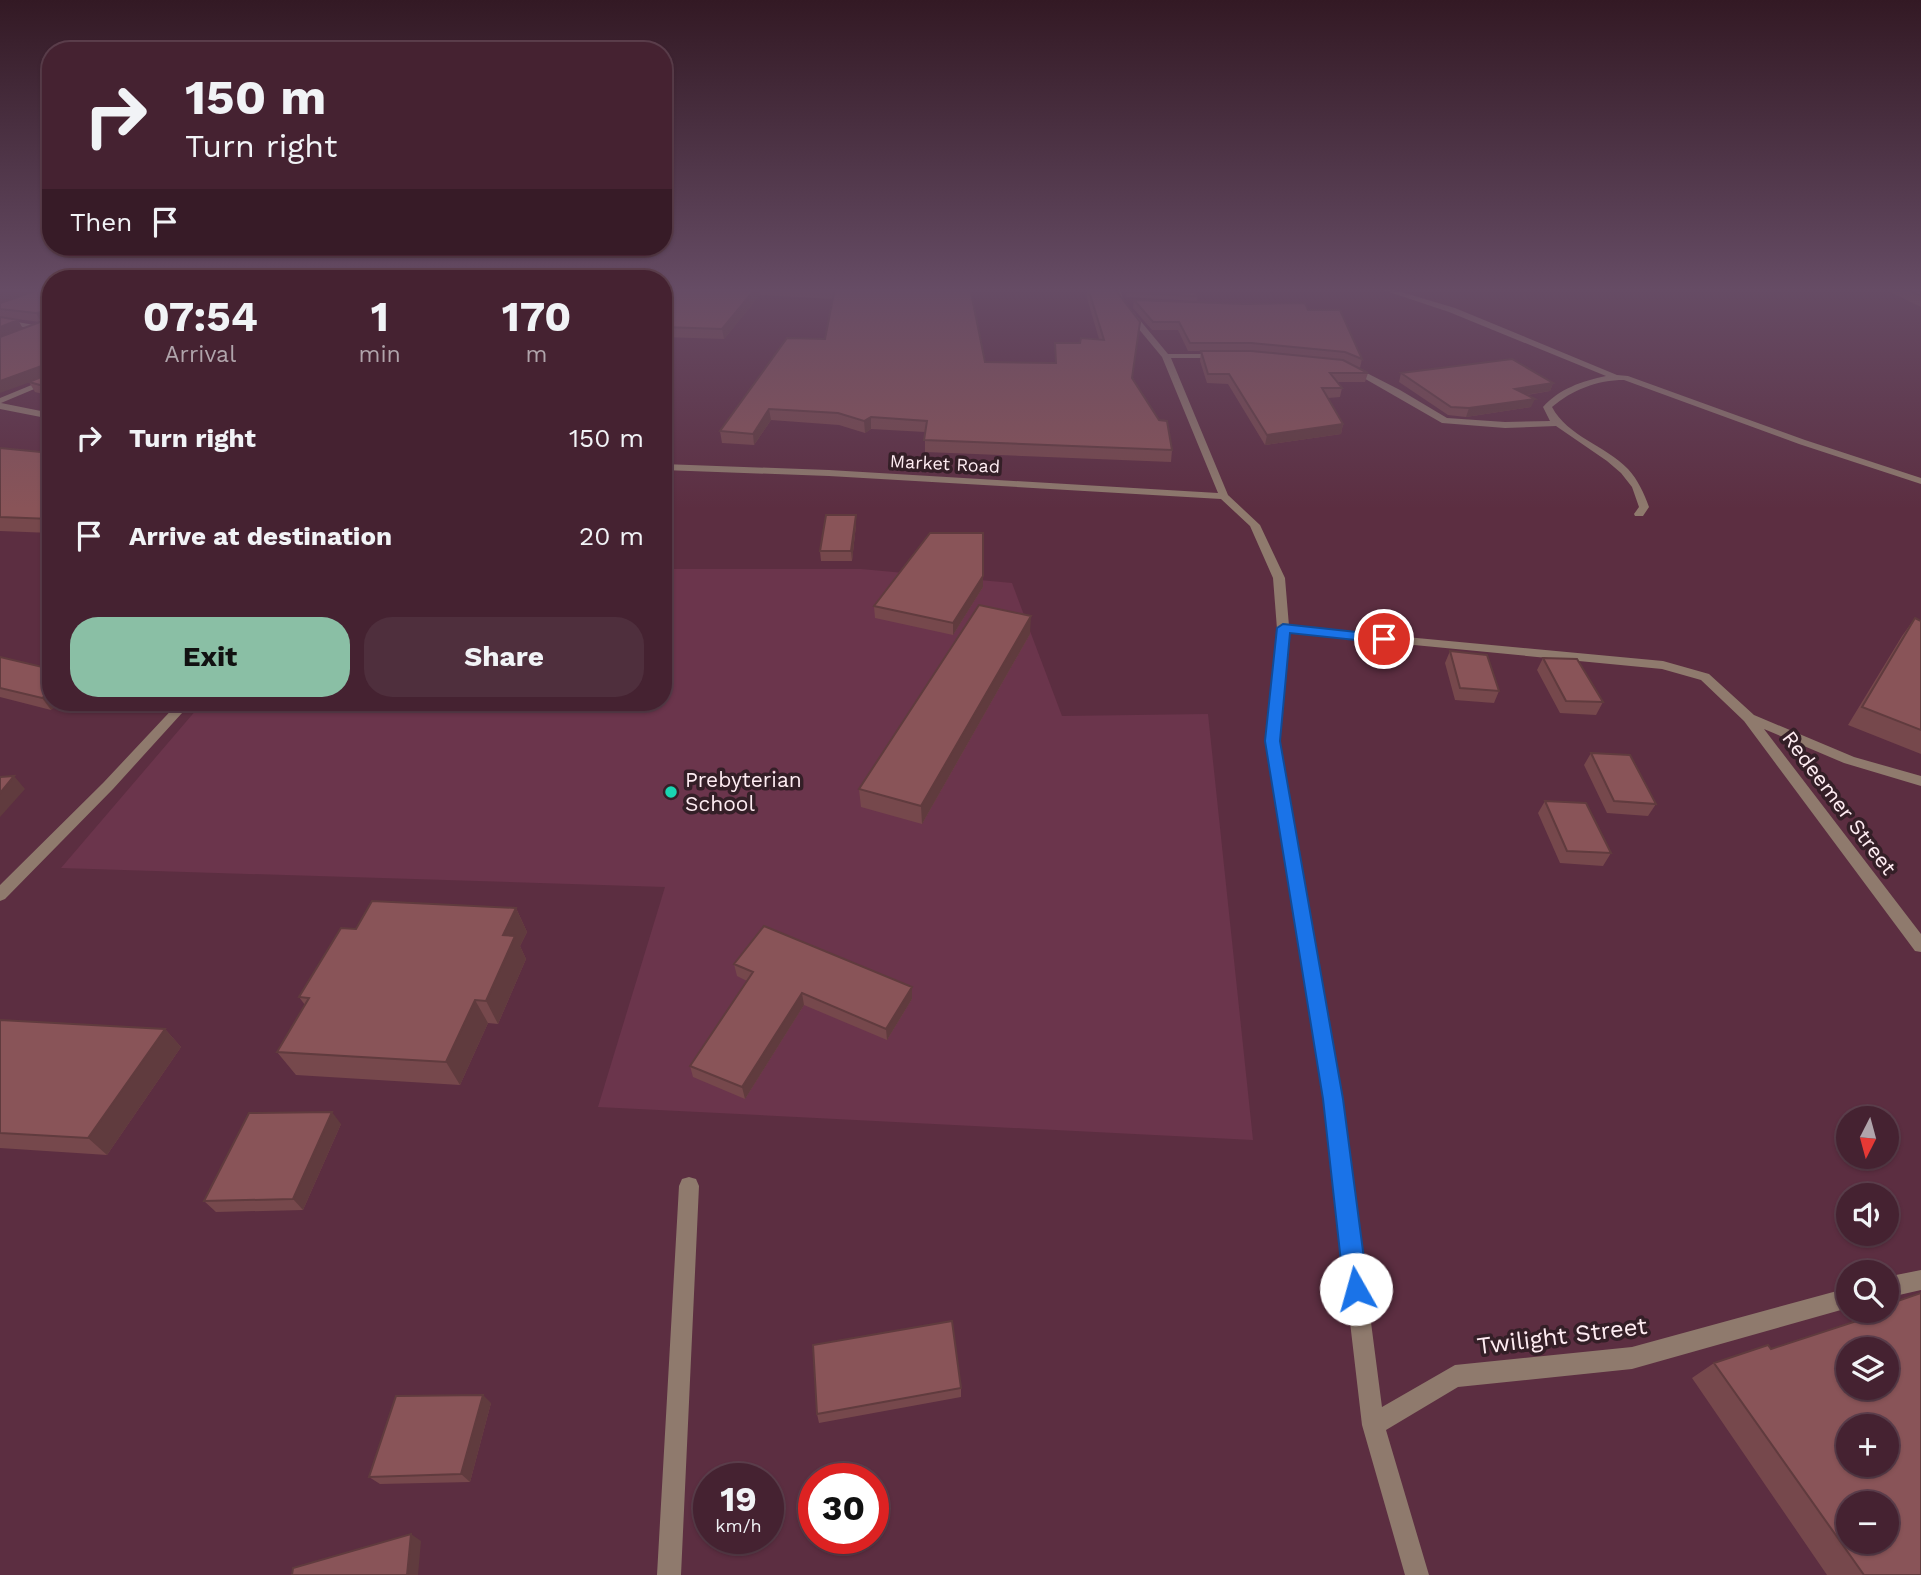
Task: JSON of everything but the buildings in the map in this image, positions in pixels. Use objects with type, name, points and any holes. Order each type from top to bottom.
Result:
[{"type":"street","points":[[1169,362],[1224,496],[1255,525],[1279,578],[1283,628],[1272,741],[1333,1099],[1373,1425],[1417,1575]]},
{"type":"street","points":[[1578,362],[1802,442],[1921,481]]},
{"type":"street","points":[[1343,365],[1397,392],[1445,421],[1505,425],[1559,423]]},
{"type":"street","points":[[1614,376],[1557,397],[1547,407],[1559,423],[1608,455],[1636,483],[1644,507],[1639,513]]},
{"type":"street","points":[[0,404],[42,383]]},
{"type":"street","points":[[0,404],[42,414]]},
{"type":"street","name":"Market Road","points":[[672,467],[1224,496]]},
{"type":"street","points":[[1283,628],[1663,664],[1705,677],[1749,718],[1849,760],[1921,781]]},
{"type":"street","points":[[0,895],[178,711]]},
{"type":"street","name":"Redeemer Street","points":[[1749,718],[1921,946]]},
{"type":"street","points":[[669,1575],[689,1186]]},
{"type":"street","points":[[1899,1285],[1921,1280]]},
{"type":"street","name":"Twilight Street","points":[[1373,1425],[1455,1376],[1632,1358],[1836,1301]]},
{"type":"shaded area","name":"Prebyterian School","points":[[672,569],[861,569],[1012,583],[1062,716],[1208,714],[1253,1140],[598,1107],[665,887],[61,868],[195,711],[672,711]]},
{"type":"place","name":"Prebyterian School","points":[[671,792]]},
{"type":"route","points":[[1356,1289],[1333,1099],[1272,741],[1283,628],[1384,639]]}]
